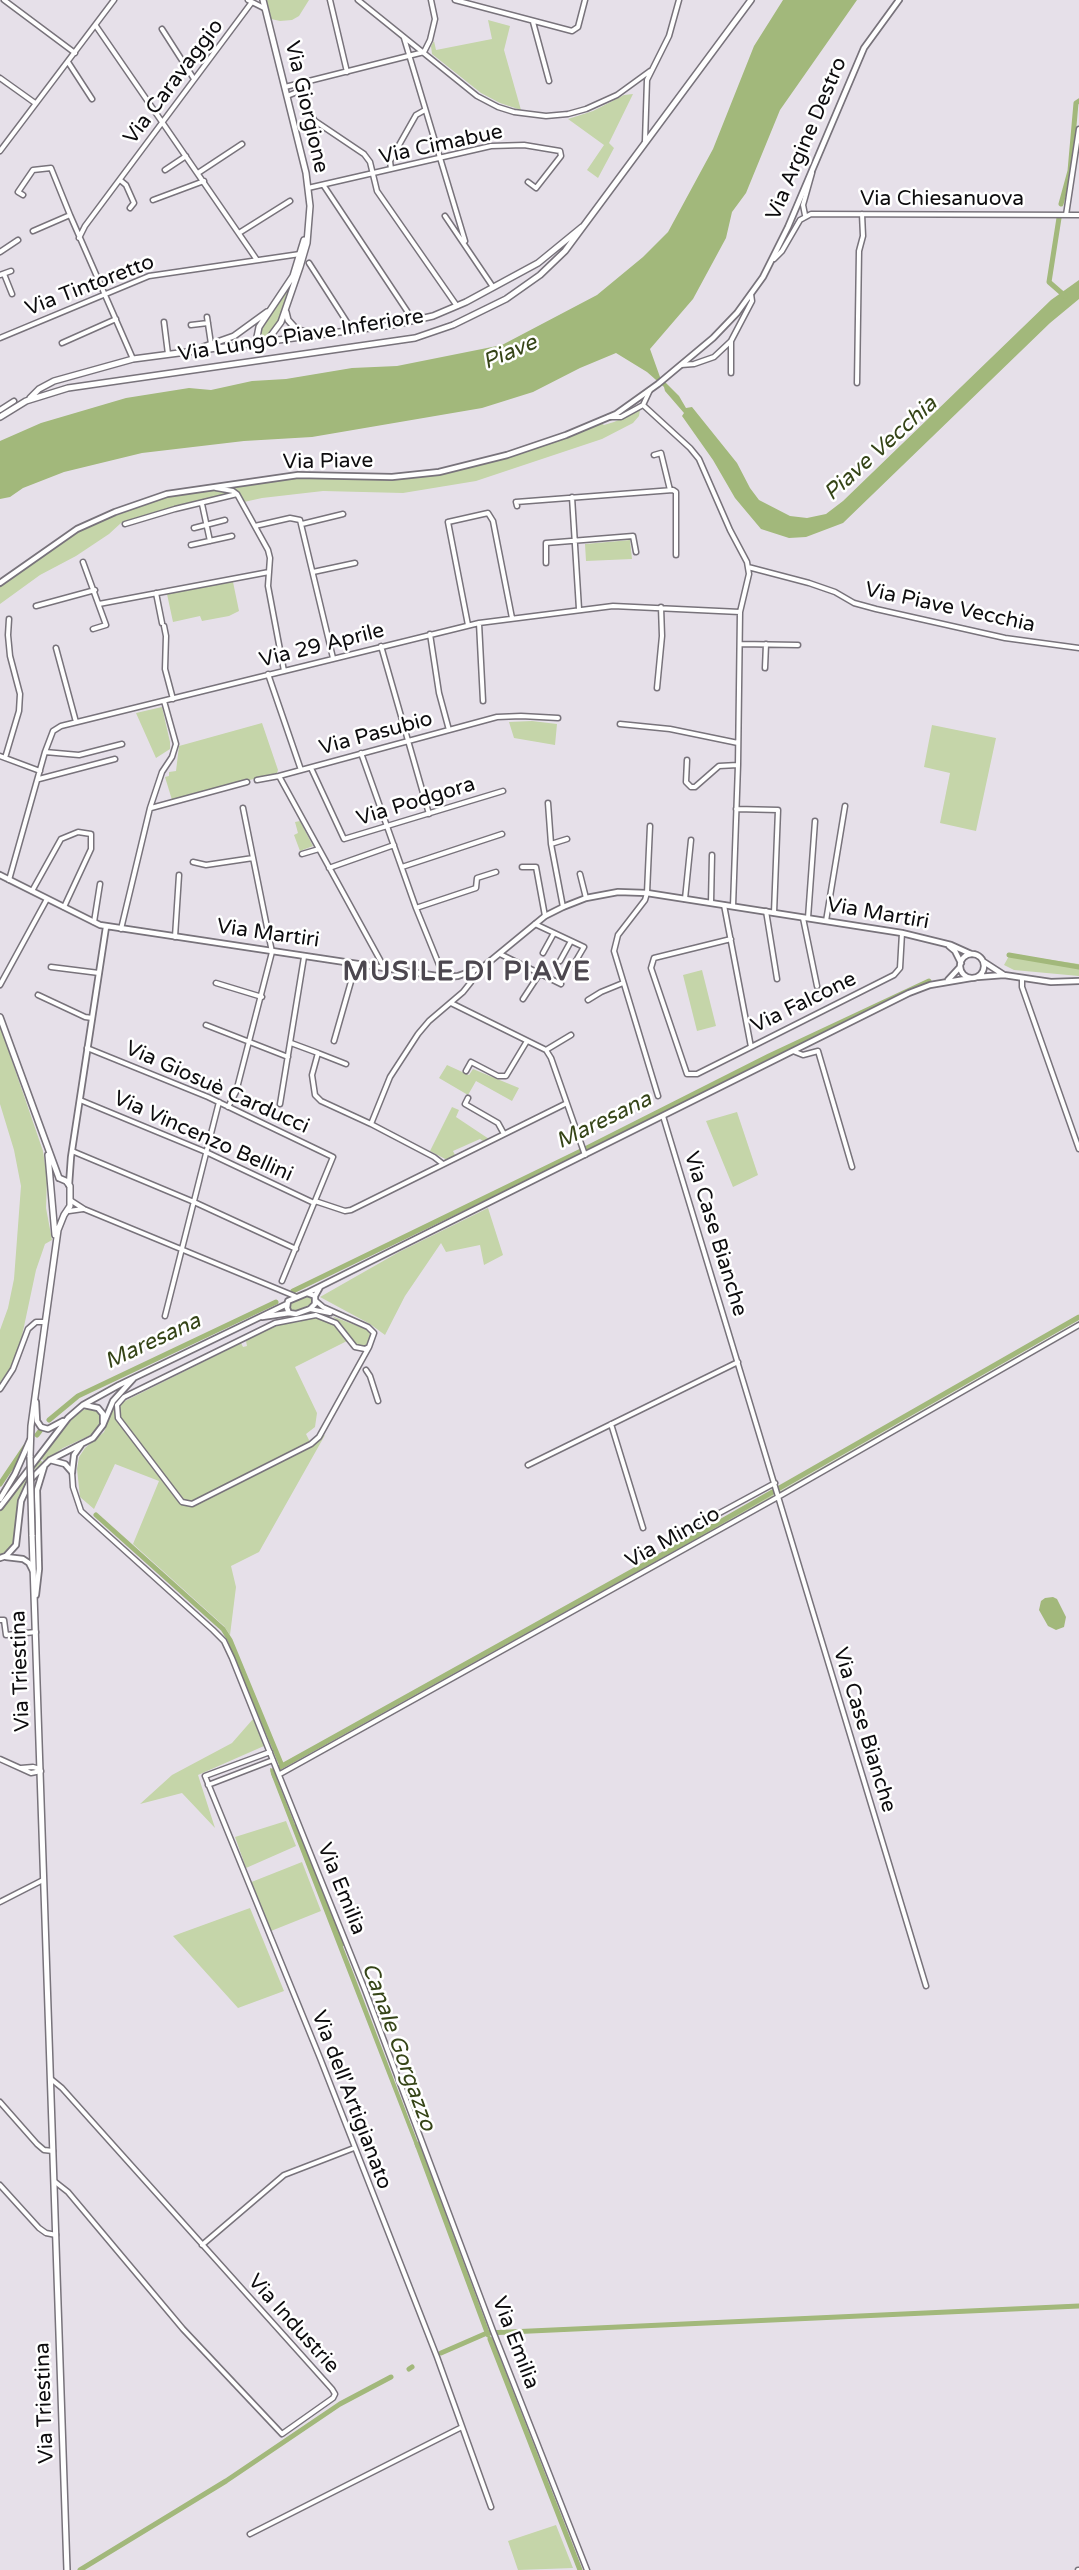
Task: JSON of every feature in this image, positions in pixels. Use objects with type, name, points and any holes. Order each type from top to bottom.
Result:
[{"type":"main road","name":"Via Giorgione","points":[[26,401],[39,389],[54,381],[133,359],[263,342],[276,331],[304,254],[310,223],[308,188],[263,0]]},
{"type":"main road","name":"Via Lungo Piave Inferiore","points":[[0,417],[26,401],[68,388],[375,345],[427,335],[479,313],[518,291],[548,268],[565,251],[751,0]]},
{"type":"main road","name":"Via Giorgione","points":[[263,342],[257,336],[259,327],[293,276],[310,223]]},
{"type":"main road","points":[[263,342],[414,321],[457,306],[546,259],[575,231],[583,227]]},
{"type":"main road","name":"Via Giorgione","points":[[193,351],[246,330],[276,302]]},
{"type":"main road","points":[[286,308],[288,320],[297,330],[321,334]]},
{"type":"main road","points":[[0,1017],[47,1149],[60,1178],[69,1186],[70,1200],[59,1227],[57,1245]]},
{"type":"main road","points":[[47,1149],[57,1245]]},
{"type":"main road","points":[[50,1184],[60,1178]]},
{"type":"main road","points":[[52,1211],[57,1216],[66,1213]]},
{"type":"main road","name":"Via Triestina","points":[[57,1245],[31,1426],[30,1457],[67,2570]]},
{"type":"street","points":[[4,0],[75,53]]},
{"type":"street","points":[[0,151],[114,0]]},
{"type":"street","points":[[330,0],[347,72]]},
{"type":"street","points":[[358,0],[481,98],[498,107],[538,116],[568,114],[596,106],[617,95],[650,71]]},
{"type":"street","points":[[424,52],[435,18],[430,0]]},
{"type":"street","points":[[455,0],[567,31],[576,30],[585,0]]},
{"type":"street","points":[[645,145],[645,98],[650,71],[669,36],[679,0]]},
{"type":"street","name":"Via Argine Destro","points":[[662,381],[713,339],[751,294],[774,259],[864,48],[898,0]]},
{"type":"street","points":[[250,1],[264,8]]},
{"type":"street","name":"Via Caravaggio","points":[[79,238],[250,1]]},
{"type":"street","points":[[533,21],[549,81]]},
{"type":"street","points":[[96,26],[257,261]]},
{"type":"street","points":[[162,29],[194,80]]},
{"type":"street","points":[[404,37],[465,241]]},
{"type":"street","points":[[285,87],[424,52]]},
{"type":"street","points":[[68,62],[92,99]]},
{"type":"street","points":[[0,78],[35,103]]},
{"type":"street","points":[[300,84],[315,121],[364,154],[373,174],[377,191],[457,306]]},
{"type":"street","points":[[287,96],[302,90]]},
{"type":"street","points":[[391,169],[390,161],[416,115],[425,110]]},
{"type":"street","points":[[1066,215],[1079,129]]},
{"type":"street","points":[[198,173],[242,144]]},
{"type":"street","name":"Via Cimabue","points":[[308,188],[499,145],[532,145],[560,151],[561,156],[536,188],[528,182]]},
{"type":"street","points":[[165,170],[186,156]]},
{"type":"street","points":[[23,195],[18,192],[33,170],[51,168],[79,238],[133,359]]},
{"type":"street","points":[[774,259],[782,251],[805,215],[803,205],[813,169]]},
{"type":"street","points":[[120,180],[126,185],[134,203],[130,208]]},
{"type":"street","points":[[153,200],[204,181]]},
{"type":"street","points":[[324,186],[414,321]]},
{"type":"street","points":[[239,233],[290,201]]},
{"type":"street","points":[[857,383],[859,251],[863,236],[862,214]]},
{"type":"street","points":[[33,231],[70,215]]},
{"type":"street","name":"Via Chiesanuova","points":[[805,215],[1079,215]]},
{"type":"street","points":[[445,216],[465,241],[494,288]]},
{"type":"street","points":[[0,252],[18,240]]},
{"type":"street","name":"Via Tintoretto","points":[[0,338],[149,276],[300,254]]},
{"type":"street","points":[[309,263],[352,330]]},
{"type":"street","points":[[11,271],[2,274],[12,294]]},
{"type":"street","name":"Via Argine Destro","points":[[681,365],[694,364],[714,357],[731,341],[752,301],[751,294]]},
{"type":"street","points":[[62,342],[116,319]]},
{"type":"street","points":[[191,325],[207,320],[211,345]]},
{"type":"street","points":[[164,322],[168,354]]},
{"type":"street","name":"Via Argine Destro","points":[[731,341],[731,373]]},
{"type":"street","name":"Via Piave","points":[[0,583],[56,543],[96,519],[167,494],[298,475],[392,477],[439,472],[496,458],[566,435],[609,417],[662,381]]},
{"type":"street","points":[[609,417],[621,417],[643,405],[650,390]]},
{"type":"street","points":[[0,410],[14,401]]},
{"type":"street","points":[[643,405],[699,459],[748,567],[740,612],[733,906]]},
{"type":"street","points":[[654,455],[661,453],[670,490]]},
{"type":"street","points":[[210,487],[233,490],[237,494],[268,550],[268,586],[284,671]]},
{"type":"street","points":[[517,506],[516,502],[670,490],[676,492],[676,555]]},
{"type":"street","points":[[125,524],[237,494]]},
{"type":"street","points":[[572,497],[579,609]]},
{"type":"street","points":[[202,504],[210,541]]},
{"type":"street","points":[[468,625],[448,522],[488,513],[493,521],[512,618]]},
{"type":"street","points":[[303,524],[343,514]]},
{"type":"street","points":[[255,526],[294,517],[303,524],[333,658]]},
{"type":"street","points":[[194,528],[225,520]]},
{"type":"street","points":[[192,545],[232,536]]},
{"type":"street","points":[[546,563],[546,543],[633,536],[636,552]]},
{"type":"street","points":[[83,562],[106,625],[93,629]]},
{"type":"street","points":[[313,572],[355,563]]},
{"type":"street","name":"Via Piave Vecchia","points":[[748,567],[809,583],[835,592],[854,603],[876,609],[1005,638],[1079,648]]},
{"type":"street","points":[[99,604],[269,572]]},
{"type":"street","points":[[36,606],[95,590]]},
{"type":"street","points":[[156,593],[166,636],[165,669],[173,699]]},
{"type":"street","name":"Via 29 Aprile","points":[[9,880],[45,752],[53,731],[61,726],[479,623],[613,606],[740,612]]},
{"type":"street","points":[[657,688],[662,636],[661,607]]},
{"type":"street","points":[[5,758],[19,711],[20,694],[10,656],[9,618]]},
{"type":"street","points":[[479,623],[483,701]]},
{"type":"street","points":[[430,634],[439,693],[449,730]]},
{"type":"street","points":[[740,644],[798,645]]},
{"type":"street","points":[[765,668],[766,644]]},
{"type":"street","points":[[381,646],[429,814]]},
{"type":"street","points":[[56,648],[76,722]]},
{"type":"street","name":"Via Pasubio","points":[[268,674],[301,770],[497,717],[558,718]]},
{"type":"street","points":[[121,929],[127,895],[150,808],[162,772],[172,757],[176,744],[164,700]]},
{"type":"street","points":[[620,724],[670,729],[738,743]]},
{"type":"street","points":[[45,752],[79,755],[122,744]]},
{"type":"street","points":[[362,753],[416,908],[444,976]]},
{"type":"street","points":[[0,756],[40,771]]},
{"type":"street","points":[[39,779],[115,759]]},
{"type":"street","points":[[687,760],[686,782],[691,787],[694,787],[719,765],[738,765]]},
{"type":"street","name":"Via Podgora","points":[[310,768],[344,840],[503,791]]},
{"type":"street","points":[[256,780],[301,770]]},
{"type":"street","points":[[279,776],[382,959],[385,969]]},
{"type":"street","points":[[150,808],[247,782]]},
{"type":"street","points":[[548,803],[551,844],[563,907]]},
{"type":"street","points":[[826,921],[845,806]]},
{"type":"street","points":[[228,1107],[236,1092],[272,952],[243,808]]},
{"type":"street","points":[[736,809],[778,810],[774,913]]},
{"type":"street","points":[[805,918],[815,821]]},
{"type":"street","points":[[650,826],[647,893],[615,942],[615,955],[658,1096]]},
{"type":"street","points":[[32,891],[61,839],[78,832],[91,834],[91,849],[64,908]]},
{"type":"street","points":[[402,867],[502,834]]},
{"type":"street","points":[[551,844],[567,839]]},
{"type":"street","points":[[685,899],[691,840]]},
{"type":"street","points":[[329,868],[394,844]]},
{"type":"street","points":[[302,854],[319,849]]},
{"type":"street","points":[[711,903],[712,855]]},
{"type":"street","points":[[193,862],[206,865],[253,858]]},
{"type":"street","points":[[522,867],[536,867],[545,916]]},
{"type":"street","points":[[416,908],[477,888],[477,878],[496,872]]},
{"type":"street","points":[[579,874],[586,898]]},
{"type":"street","name":"Via Martiri","points":[[0,875],[93,923],[106,927],[436,976],[473,972],[500,954],[545,916],[586,898],[618,892],[647,893],[902,933],[947,944],[971,954]]},
{"type":"street","points":[[175,937],[179,875]]},
{"type":"street","points":[[93,923],[100,884]]},
{"type":"street","points":[[0,985],[47,899]]},
{"type":"street","name":"Via Falcone","points":[[724,905],[751,1047],[894,975],[900,968],[902,933]]},
{"type":"street","points":[[766,911],[777,979]]},
{"type":"street","name":"Via Martiri","points":[[805,918],[817,986]]},
{"type":"street","points":[[535,924],[584,947],[574,964]]},
{"type":"street","points":[[69,1186],[69,1169],[106,927]]},
{"type":"street","points":[[543,953],[554,933]]},
{"type":"street","points":[[731,939],[654,958],[651,968],[687,1074],[697,1074],[751,1047]]},
{"type":"street","points":[[560,961],[571,941]]},
{"type":"street","name":"Via Martiri","points":[[947,944],[955,951],[961,965]]},
{"type":"street","points":[[500,954],[561,984]]},
{"type":"street","points":[[946,982],[965,957],[971,954],[979,956],[1004,975]]},
{"type":"street","points":[[280,1104],[304,957]]},
{"type":"street","points":[[379,968],[382,959]]},
{"type":"street","points":[[978,976],[984,969],[983,961]]},
{"type":"street","points":[[334,1041],[356,964]]},
{"type":"street","points":[[436,976],[439,964]]},
{"type":"street","points":[[961,965],[963,974],[971,978]]},
{"type":"street","points":[[51,967],[99,973]]},
{"type":"street","points":[[371,1124],[390,1077],[429,1021],[469,985],[473,972]]},
{"type":"street","points":[[466,974],[469,985]]},
{"type":"street","points":[[523,999],[540,974]]},
{"type":"street","points":[[36,1395],[37,1421],[44,1429],[55,1426],[83,1405],[138,1376],[915,991],[978,976],[1004,975],[1051,982],[1079,981]]},
{"type":"street","points":[[1022,978],[1022,987],[1079,1149]]},
{"type":"street","points":[[216,983],[262,997]]},
{"type":"street","points":[[588,1000],[623,983]]},
{"type":"street","points":[[38,995],[85,1017],[92,1018]]},
{"type":"street","points":[[451,1003],[546,1050],[551,1058],[584,1154]]},
{"type":"street","points":[[206,1025],[288,1058]]},
{"type":"street","points":[[546,1050],[571,1035]]},
{"type":"street","points":[[466,1071],[471,1062],[498,1076],[506,1076],[527,1041]]},
{"type":"street","points":[[291,1042],[346,1064]]},
{"type":"street","name":"Via Giosuè Carducci","points":[[87,1048],[219,1102],[333,1157],[315,1202]]},
{"type":"street","points":[[793,1051],[803,1055],[818,1052],[852,1167]]},
{"type":"street","points":[[318,1053],[312,1075],[315,1095],[321,1101],[371,1124],[443,1164]]},
{"type":"street","points":[[468,1098],[465,1104],[498,1123],[504,1134]]},
{"type":"street","name":"Via Vincenzo Bellini","points":[[80,1100],[206,1152],[315,1202],[347,1211],[565,1104]]},
{"type":"street","points":[[165,1316],[219,1102]]},
{"type":"street","name":"Via Case Bianche","points":[[663,1116],[926,1986]]},
{"type":"street","points":[[72,1151],[194,1202],[296,1250]]},
{"type":"street","points":[[60,1178],[66,1175],[69,1169]]},
{"type":"street","points":[[70,1200],[84,1209],[182,1251],[297,1297]]},
{"type":"street","points":[[282,1281],[315,1202]]},
{"type":"street","points":[[66,1213],[84,1209]]},
{"type":"street","points":[[310,1309],[324,1282]]},
{"type":"street","points":[[280,1291],[285,1294],[289,1313]]},
{"type":"street","points":[[307,1293],[338,1314],[371,1329],[374,1336],[369,1347],[317,1440],[188,1504],[179,1499],[116,1415],[117,1405],[124,1397],[275,1323],[297,1321],[313,1315],[325,1317],[336,1323],[351,1343],[359,1348],[369,1347]]},
{"type":"street","points":[[253,1319],[289,1313],[296,1314],[310,1309],[338,1314]]},
{"type":"street","points":[[0,1389],[13,1369],[32,1324],[46,1322]]},
{"type":"street","name":"Via Mincio","points":[[278,1770],[778,1495],[1079,1325]]},
{"type":"street","points":[[528,1465],[738,1362]]},
{"type":"street","points":[[366,1370],[378,1401]]},
{"type":"street","points":[[2,1558],[16,1545],[21,1501],[26,1488],[50,1460],[93,1438],[103,1425],[113,1401],[138,1376]]},
{"type":"street","points":[[83,1405],[98,1408],[103,1414],[103,1425]]},
{"type":"street","points":[[0,1508],[68,1418]]},
{"type":"street","points":[[611,1424],[643,1528]]},
{"type":"street","points":[[0,1497],[21,1461],[30,1438]]},
{"type":"street","points":[[72,1472],[74,1455],[82,1443]]},
{"type":"street","points":[[50,1460],[65,1464],[72,1472]]},
{"type":"street","points":[[34,1610],[39,1569],[37,1485],[45,1464]]},
{"type":"street","name":"Via Emilia","points":[[72,1472],[73,1487],[81,1511],[224,1641],[278,1770],[587,2570]]},
{"type":"street","points":[[701,1523],[775,1485]]},
{"type":"street","points":[[2,1558],[22,1559],[33,1571]]},
{"type":"street","points":[[0,1620],[4,1620],[6,1635],[36,1632]]},
{"type":"street","points":[[270,1752],[205,1776],[208,1785],[273,1760]]},
{"type":"street","points":[[0,1759],[20,1768],[33,1767],[41,1770]]},
{"type":"street","name":"Via dell'Artigianato","points":[[208,1785],[316,2048],[439,2360],[491,2507]]},
{"type":"street","points":[[0,1902],[44,1880]]},
{"type":"street","name":"Via Industrie","points":[[50,2079],[62,2088],[335,2394],[333,2398],[282,2434],[183,2329],[68,2192],[54,2181]]},
{"type":"street","points":[[0,2102],[37,2144],[44,2150],[53,2151]]},
{"type":"street","points":[[202,2245],[284,2175],[354,2148]]},
{"type":"street","points":[[0,2185],[39,2228],[46,2233],[56,2235]]},
{"type":"street","points":[[250,2534],[462,2427]]},
{"type":"shaded area","points":[[266,0],[309,0],[299,16],[292,20],[280,21],[271,19]]},
{"type":"shaded area","points":[[488,20],[510,26],[504,50],[521,110],[481,93],[432,54],[431,46],[434,41],[436,50],[492,39]]},
{"type":"shaded area","points":[[633,94],[609,143],[614,148],[598,178],[587,170],[604,145],[568,119],[593,111],[624,95]]},
{"type":"shaded area","points":[[292,283],[278,325],[268,336],[260,336],[263,326]]},
{"type":"shaded area","points":[[640,410],[639,416],[633,423],[602,439],[476,481],[403,493],[323,491],[244,502],[235,490],[221,487],[306,477],[384,480],[450,473],[508,457],[601,423],[604,425],[614,422]]},
{"type":"shaded area","points":[[212,489],[232,492],[121,523],[109,534],[76,556],[40,575],[0,604],[0,586],[86,527],[162,498]]},
{"type":"shaded area","points":[[630,540],[632,559],[586,561],[585,544]]},
{"type":"shaded area","points":[[233,582],[239,611],[229,616],[202,621],[200,616],[173,622],[167,594]]},
{"type":"shaded area","points":[[162,707],[170,749],[156,758],[136,713]]},
{"type":"shaded area","points":[[532,721],[557,724],[555,745],[514,738],[509,722]]},
{"type":"shaded area","points":[[262,723],[278,770],[277,773],[172,800],[165,777],[169,776],[169,772],[176,771],[179,746]]},
{"type":"shaded area","points":[[932,725],[996,738],[976,831],[940,823],[950,773],[924,767]]},
{"type":"shaded area","points":[[300,821],[313,846],[300,851],[294,835],[298,833],[295,822]]},
{"type":"shaded area","points":[[1010,954],[1079,964],[1079,976],[1014,970],[1004,965]]},
{"type":"shaded area","points":[[702,970],[716,1026],[697,1031],[683,975]]},
{"type":"shaded area","points":[[0,1026],[43,1151],[47,1178],[46,1208],[52,1240],[45,1244],[36,1270],[19,1350],[0,1391],[0,1330],[8,1308],[14,1279],[21,1186],[14,1150],[0,1104]]},
{"type":"shaded area","points":[[447,1065],[469,1075],[473,1069],[519,1088],[512,1101],[476,1081],[468,1095],[439,1078]]},
{"type":"shaded area","points":[[452,1107],[459,1110],[456,1117],[489,1139],[483,1141],[480,1139],[453,1151],[455,1155],[447,1160],[430,1151]]},
{"type":"shaded area","points":[[737,1112],[758,1175],[733,1187],[706,1121]]},
{"type":"shaded area","points":[[488,1208],[503,1255],[484,1265],[480,1245],[446,1252],[441,1243],[405,1296],[385,1335],[370,1324],[320,1297],[399,1252]]},
{"type":"shaded area","points":[[307,1296],[312,1298],[312,1304],[295,1311],[290,1309],[292,1302]]},
{"type":"shaded area","points":[[332,1316],[368,1330],[371,1337],[368,1345],[364,1347],[356,1345],[341,1324]]},
{"type":"shaded area","points":[[312,1317],[331,1322],[347,1341],[295,1367],[317,1413],[315,1427],[306,1434],[310,1442],[325,1435],[259,1552],[231,1566],[236,1587],[230,1635],[224,1626],[133,1544],[159,1481],[115,1464],[94,1509],[80,1497],[77,1469],[79,1457],[85,1448],[104,1432],[115,1404],[120,1406],[125,1401],[241,1343],[243,1347],[247,1346],[246,1341],[276,1324],[299,1322]]},
{"type":"shaded area","points":[[1079,1321],[1079,1324],[778,1495],[777,1493]]},
{"type":"shaded area","points":[[91,1408],[101,1417],[95,1433],[63,1448],[44,1461],[41,1458],[73,1418],[83,1410]]},
{"type":"shaded area","points":[[40,1460],[43,1462],[34,1470],[22,1490],[14,1545],[6,1554],[0,1555],[0,1511]]},
{"type":"shaded area","points":[[774,1494],[772,1498],[680,1550],[278,1772]]},
{"type":"shaded area","points":[[253,1719],[264,1746],[198,1775],[215,1828],[182,1793],[140,1804],[172,1775],[232,1743]]},
{"type":"shaded area","points":[[286,1821],[296,1846],[246,1868],[235,1837]]},
{"type":"shaded area","points":[[302,1862],[321,1911],[271,1931],[249,1883]]},
{"type":"shaded area","points":[[250,1908],[284,1991],[238,2008],[173,1936]]},
{"type":"shaded area","points":[[556,2525],[573,2568],[518,2570],[508,2541]]},
{"type":"water","name":"Piave","points":[[783,0],[857,0],[780,110],[746,193],[732,212],[726,238],[693,299],[650,349],[660,377],[679,396],[686,408],[692,407],[737,463],[759,500],[790,516],[807,518],[826,514],[843,501],[1051,300],[1079,280],[1079,299],[1050,323],[843,523],[806,537],[789,538],[761,529],[735,498],[713,460],[682,416],[684,413],[664,387],[647,372],[616,353],[533,392],[482,408],[312,437],[244,441],[142,453],[64,472],[23,488],[10,497],[0,499],[0,441],[41,423],[126,398],[189,388],[211,390],[252,381],[286,379],[352,368],[397,366],[502,345],[597,295],[643,257],[668,232],[713,149],[754,46]]},
{"type":"water","points":[[1053,1597],[1057,1599],[1066,1617],[1064,1627],[1056,1630],[1048,1626],[1039,1610],[1041,1601]]},
{"type":"water","points":[[270,1768],[273,1769],[420,2148],[416,2148]]},
{"type":"waterway","points":[[1061,204],[1070,171],[1076,103],[1079,101]]},
{"type":"waterway","points":[[1059,218],[1049,282],[1065,296]]},
{"type":"waterway","name":"Maresana","points":[[1009,955],[1079,967]]},
{"type":"waterway","name":"Maresana","points":[[293,1291],[579,1152],[769,1056],[929,981]]},
{"type":"waterway","name":"Maresana","points":[[49,1420],[78,1396],[276,1302]]},
{"type":"waterway","points":[[275,1777],[273,1771],[685,1542],[1079,1317]]},
{"type":"waterway","name":"Maresana","points":[[37,1435],[40,1431]]},
{"type":"waterway","name":"Maresana","points":[[0,1484],[25,1447]]},
{"type":"waterway","points":[[96,1515],[223,1629],[230,1640],[282,1766]]},
{"type":"waterway","name":"Canale Gorgazzo","points":[[296,1827],[342,1944]]},
{"type":"waterway","name":"Canale Gorgazzo","points":[[417,2144],[488,2335]]},
{"type":"waterway","points":[[441,2353],[487,2333],[1079,2306]]},
{"type":"waterway","name":"Canale Gorgazzo","points":[[490,2339],[580,2570]]},
{"type":"waterway","points":[[80,2570],[226,2481],[340,2404],[391,2377]]},
{"type":"district","name":"MUSILE DI PIAVE","points":[[467,973]]},
{"type":"water label","name":"Piave Vecchia","points":[[881,449]]}]
